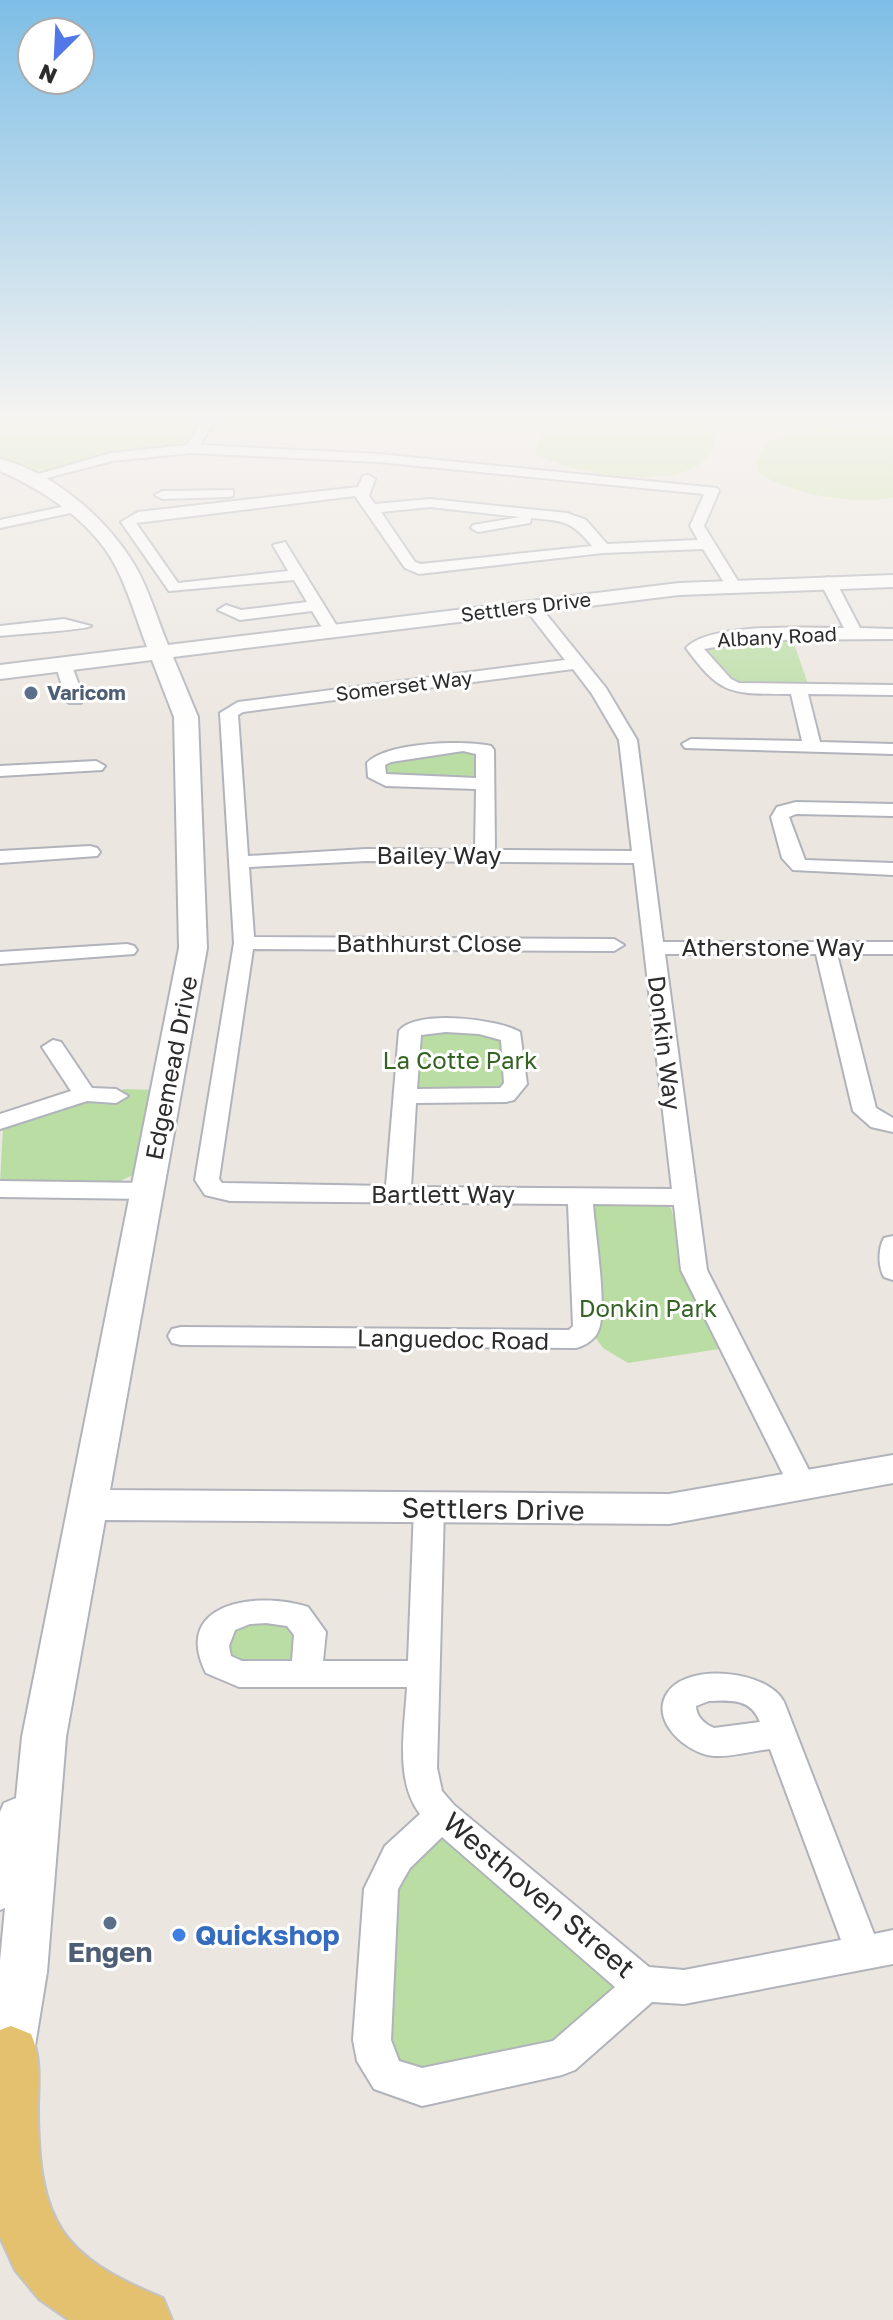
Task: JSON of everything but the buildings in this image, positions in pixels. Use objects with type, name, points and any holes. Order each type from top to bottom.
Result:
[{"type":"main road","points":[[5,2080],[8,2162],[22,2220],[38,2249],[69,2282],[96,2301],[141,2320]]},
{"type":"street","name":"Edgemead Drive","points":[[0,1889],[44,1737],[193,963],[186,717],[120,556],[100,530]]},
{"type":"street","points":[[134,530],[174,588],[298,575]]},
{"type":"street","points":[[386,530],[410,565],[419,569],[603,549],[707,544]]},
{"type":"street","points":[[586,530],[603,549]]},
{"type":"street","points":[[701,530],[733,586]]},
{"type":"street","points":[[280,545],[332,631]]},
{"type":"street","name":"Settlers Drive","points":[[0,672],[532,607],[733,586],[893,581]]},
{"type":"street","name":"Albany Road","points":[[828,582],[855,634]]},
{"type":"street","points":[[226,610],[244,615],[317,606]]},
{"type":"street","name":"Donkin Way","points":[[532,607],[621,723],[628,740],[694,1270],[803,1486]]},
{"type":"street","points":[[1,631],[64,624],[83,626]]},
{"type":"street","name":"Albany Road","points":[[798,689],[728,685],[695,650],[698,643],[767,635],[893,634]]},
{"type":"street","name":"Somerset Way","points":[[231,711],[577,663]]},
{"type":"street","points":[[64,666],[75,699]]},
{"type":"street","points":[[812,744],[798,689],[893,690]]},
{"type":"street","name":"Edgemead Drive","points":[[207,1180],[244,943],[237,862],[231,711]]},
{"type":"street","points":[[691,744],[812,744],[893,749]]},
{"type":"street","points":[[484,784],[386,781],[377,777],[376,763],[386,757],[473,746],[486,754],[485,856]]},
{"type":"street","points":[[0,771],[96,766]]},
{"type":"street","points":[[893,810],[796,808],[784,811],[780,817],[792,858],[800,866],[893,869]]},
{"type":"street","points":[[0,857],[90,852]]},
{"type":"street","name":"Bailey Way","points":[[237,862],[366,855],[642,857]]},
{"type":"street","name":"Bathhurst Close","points":[[244,943],[614,945]]},
{"type":"street","name":"Atherstone Way","points":[[652,948],[893,948]]},
{"type":"street","points":[[825,948],[865,1111],[872,1119],[893,1125]]},
{"type":"street","points":[[0,958],[127,950]]},
{"type":"street","points":[[398,1194],[409,1033],[414,1028],[497,1028],[512,1037],[516,1084],[506,1095],[405,1096]]},
{"type":"street","points":[[53,1047],[85,1094]]},
{"type":"street","points":[[0,1122],[85,1094],[116,1096]]},
{"type":"street","name":"Bartlett Way","points":[[207,1180],[214,1189],[230,1193],[684,1197]]},
{"type":"street","points":[[0,1189],[148,1191]]},
{"type":"street","name":"Languedoc Road","points":[[181,1336],[576,1339],[586,1329],[588,1314],[580,1196]]},
{"type":"street","points":[[893,1244],[893,1271]]},
{"type":"street","name":"Settlers Drive","points":[[90,1505],[669,1509],[893,1469]]},
{"type":"street","name":"Westhoven Street","points":[[429,1509],[421,1780],[427,1797],[442,1816],[625,1973],[645,1984],[684,1987],[879,1950]]},
{"type":"street","points":[[306,1674],[423,1674]]},
{"type":"street","points":[[780,1734],[879,1950]]},
{"type":"street","name":"Edgemead Drive","points":[[5,2080],[23,1972],[44,1737]]},
{"type":"street","points":[[442,1816],[399,1854],[390,1865],[381,1889],[372,2040],[376,2061],[387,2076],[422,2087],[562,2057],[645,1984]]},
{"type":"green space","points":[[792,638],[808,684],[738,683],[704,649],[710,644]]},
{"type":"green space","points":[[459,749],[479,753],[476,778],[387,778],[383,762]]},
{"type":"green space","name":"La Cotte Park","points":[[490,1031],[504,1037],[509,1081],[503,1088],[425,1091],[416,1087],[413,1040],[425,1032]]},
{"type":"green space","points":[[123,1089],[156,1090],[137,1173],[116,1183],[0,1183],[3,1129],[85,1100],[120,1099]]},
{"type":"green space","name":"Donkin Park","points":[[599,1203],[666,1205],[671,1208],[686,1268],[719,1349],[628,1363],[603,1348],[595,1337],[591,1209]]},
{"type":"green space","points":[[235,1621],[298,1625],[295,1661],[231,1663],[224,1632]]},
{"type":"green space","points":[[436,1839],[449,1840],[611,1980],[613,1994],[555,2048],[404,2071],[386,2046],[392,1886]]},
{"type":"place","name":"Varicom","points":[[31,693]]},
{"type":"place","name":"Engen","points":[[110,1923]]},
{"type":"place","name":"Quickshop","points":[[179,1935]]}]
